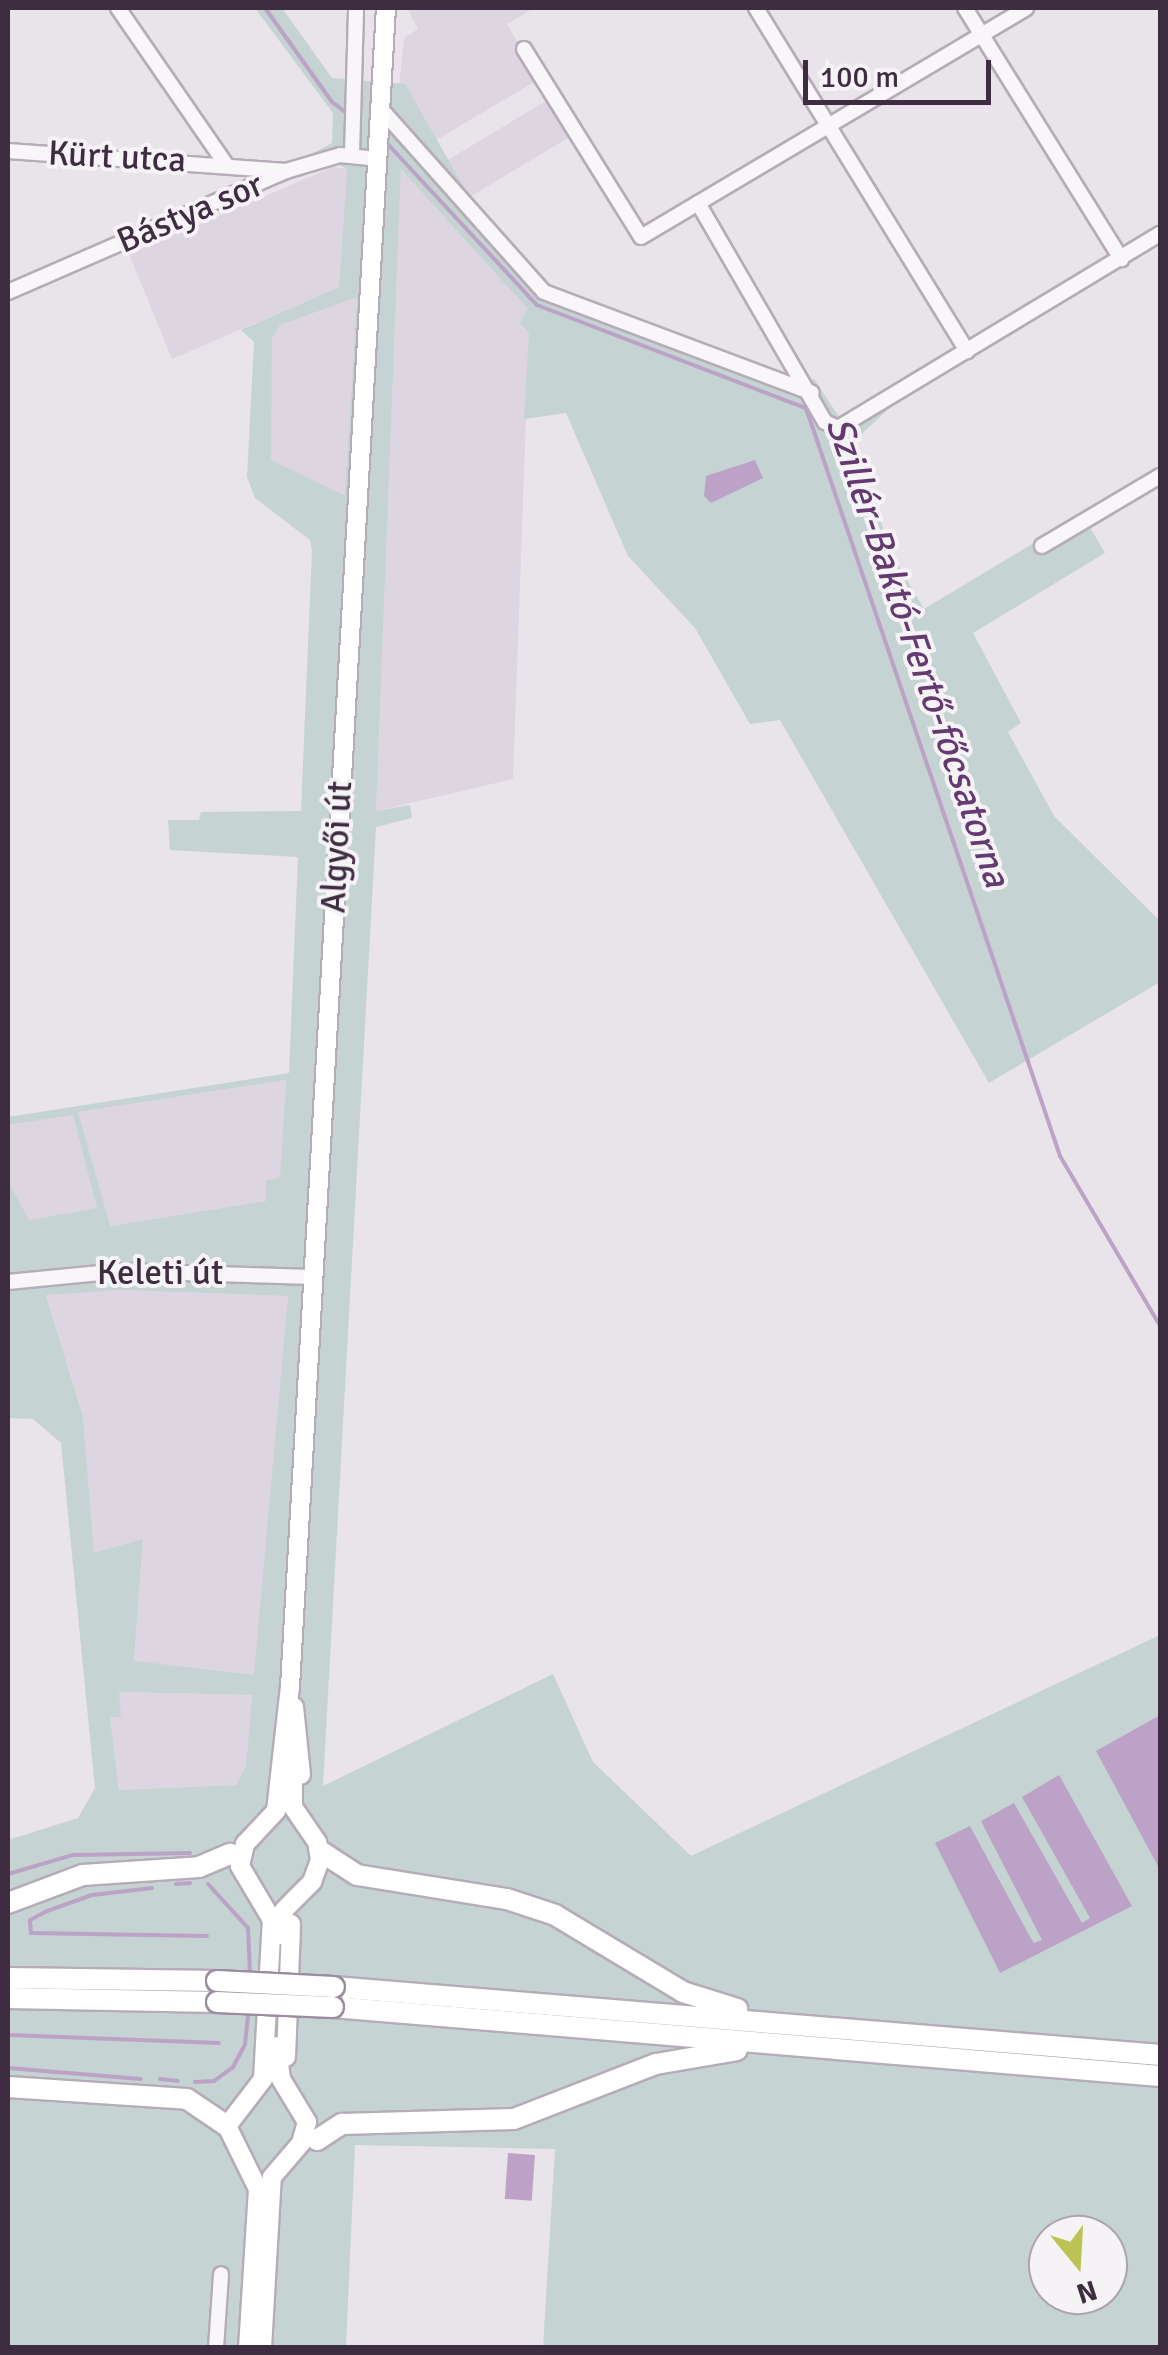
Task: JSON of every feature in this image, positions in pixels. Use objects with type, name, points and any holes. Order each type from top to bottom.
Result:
[{"type":"highway","points":[[8,1903],[83,1875],[199,1867],[230,1854]]},
{"type":"highway","points":[[326,1857],[357,1875],[536,1908],[683,1992],[846,2028]]},
{"type":"highway","points":[[8,1978],[846,2028],[1160,2056]]},
{"type":"highway","points":[[8,1998],[217,1992]]},
{"type":"highway","points":[[334,1997],[813,2046],[1160,2076]]},
{"type":"highway","points":[[316,2140],[342,2124],[514,2119],[685,2055],[813,2046]]},
{"type":"highway","points":[[8,2087],[187,2099],[222,2120]]},
{"type":"main road","name":"Algyői út","points":[[290,1686],[386,8]]},
{"type":"main road","points":[[244,2169],[281,2168],[316,2140],[314,2104],[287,2068],[289,1952],[294,1916],[326,1857],[327,1838],[302,1800],[290,1686]]},
{"type":"main road","points":[[222,2120],[265,2069],[272,1920],[240,1866],[245,1844],[268,1817],[290,1686]]},
{"type":"main road","points":[[290,1686],[292,1794],[298,1820],[326,1857]]},
{"type":"main road","points":[[262,2348],[249,2192],[244,2169],[220,2144],[222,2120],[256,2070],[264,1940],[262,1918],[240,1891],[230,1854],[246,1826],[268,1817],[298,1820]]},
{"type":"main road","points":[[248,2348],[281,2168],[301,2143],[307,2122],[276,2063],[284,1910],[312,1882],[326,1857]]},
{"type":"street","points":[[118,8],[244,189]]},
{"type":"street","points":[[352,154],[356,8]]},
{"type":"street","points":[[756,8],[968,352]]},
{"type":"street","points":[[965,8],[1121,259]]},
{"type":"street","points":[[524,49],[642,237],[1026,8]]},
{"type":"street","points":[[380,115],[544,292],[812,393]]},
{"type":"street","name":"Kürt utca","points":[[8,151],[229,163],[286,171]]},
{"type":"street","name":"Bástya sor","points":[[8,292],[286,171],[352,154],[377,156]]},
{"type":"street","points":[[698,203],[812,393],[825,422],[852,425],[1160,234]]},
{"type":"street","points":[[1042,546],[1160,476]]},
{"type":"street","name":"Keleti út","points":[[8,1282],[120,1270],[312,1277]]},
{"type":"street","points":[[216,2348],[220,2274]]},
{"type":"shaded area","points":[[255,8],[282,8],[332,78],[405,84],[469,196],[539,280],[804,384],[814,379],[839,417],[974,339],[982,351],[897,401],[853,442],[892,554],[924,609],[1082,514],[1105,553],[973,633],[1021,723],[1008,732],[1054,816],[1160,921],[1160,982],[989,1083],[780,720],[750,724],[695,628],[628,556],[566,413],[524,419],[529,332],[519,323],[528,309],[401,169],[376,811],[410,805],[412,818],[376,827],[323,1786],[553,1674],[593,1762],[691,1856],[1160,1635],[1160,1715],[1097,1751],[1160,1870],[1160,2347],[543,2347],[555,2149],[355,2145],[346,2347],[8,2347],[8,1840],[78,1818],[95,1788],[61,1443],[33,1419],[8,1418],[8,1180],[29,1220],[97,1208],[73,1115],[8,1125],[8,1117],[289,1073],[298,857],[170,850],[168,820],[199,820],[201,812],[301,811],[312,550],[310,540],[255,498],[247,477],[254,342],[241,330],[339,287],[347,169],[313,153],[332,143],[333,113]],"holes":[[[357,297],[345,494],[344,495],[271,460],[272,338],[280,325]],[[286,1080],[280,1177],[266,1181],[266,1201],[110,1226],[78,1112]],[[119,1290],[288,1296],[254,1675],[134,1661],[143,1539],[94,1553],[83,1417],[46,1295]],[[119,1692],[252,1695],[246,1766],[236,1785],[119,1790],[110,1717],[121,1717]]]},
{"type":"shaded area","points":[[407,8],[534,8],[507,24],[539,79],[433,142],[405,85],[399,87],[404,38],[418,29]]},
{"type":"shaded area","points":[[546,101],[568,138],[467,199],[445,162]]},
{"type":"shaded area","points":[[333,167],[347,169],[339,287],[172,359],[129,254]]},
{"type":"shaded area","points":[[401,167],[529,310],[519,323],[529,332],[513,779],[376,811]]},
{"type":"shaded area","points":[[357,296],[345,495],[270,460],[272,338],[280,325]]},
{"type":"shaded area","points":[[755,460],[763,478],[711,503],[704,496],[706,476]]},
{"type":"shaded area","points":[[286,1080],[280,1178],[266,1201],[109,1226],[78,1112]]},
{"type":"shaded area","points":[[73,1115],[98,1208],[29,1220],[8,1180],[8,1125]]},
{"type":"shaded area","points":[[119,1290],[288,1296],[255,1676],[134,1662],[143,1540],[94,1554],[83,1417],[46,1294]]},
{"type":"shaded area","points":[[118,1692],[252,1695],[246,1766],[236,1785],[119,1790],[110,1716],[120,1717]]},
{"type":"shaded area","points":[[1160,1715],[1160,1870],[1096,1751]]},
{"type":"shaded area","points":[[1059,1775],[1132,1906],[1000,1973],[935,1843],[970,1826],[1034,1943],[1042,1940],[981,1821],[1014,1803],[1082,1923],[1090,1918],[1022,1797]]},
{"type":"shaded area","points":[[508,2153],[535,2155],[532,2201],[505,2199]]},
{"type":"waterway","name":"Szillér-Baktó-Fertő-főcsatorna","points":[[265,8],[332,102],[348,114]]},
{"type":"waterway","name":"Szillér-Baktó-Fertő-főcsatorna","points":[[384,140],[537,305],[806,408],[1060,1156],[1160,1326]]},
{"type":"waterway","points":[[8,1874],[73,1855],[190,1853]]},
{"type":"waterway","points":[[176,1884],[190,1883]]},
{"type":"waterway","points":[[208,1884],[248,1928],[250,1973]]},
{"type":"waterway","points":[[152,1888],[92,1895],[47,1911],[30,1920],[31,1933],[207,1936]]},
{"type":"waterway","points":[[195,2082],[214,2081],[233,2067],[245,2044],[248,2013]]},
{"type":"waterway","points":[[8,2035],[219,2043]]},
{"type":"waterway","points":[[8,2068],[141,2079]]},
{"type":"waterway","points":[[160,2079],[178,2081]]}]
